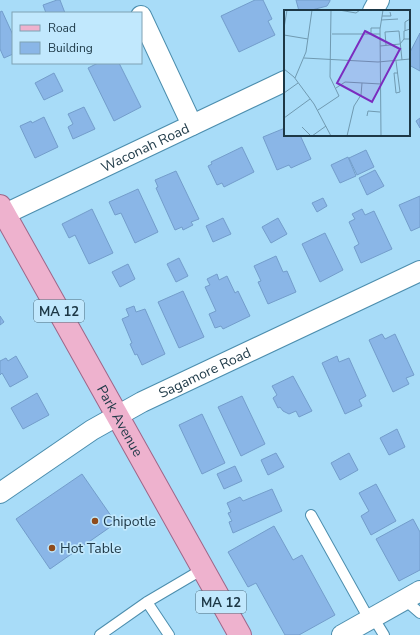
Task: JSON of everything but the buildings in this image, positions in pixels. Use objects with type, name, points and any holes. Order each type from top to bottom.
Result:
[{"type":"main road","name":"Park Avenue","points":[[2,210],[240,635]]},
{"type":"street","points":[[136,0],[140,12]]},
{"type":"street","points":[[374,10],[379,0]]},
{"type":"street","points":[[142,18],[192,125]]},
{"type":"street","name":"Waconah Road","points":[[2,210],[192,125],[284,81]]},
{"type":"street","name":"Sagamore Road","points":[[0,493],[92,430],[149,398],[420,271]]},
{"type":"street","points":[[345,634],[412,596]]},
{"type":"lane","points":[[311,515],[371,618],[384,635]]},
{"type":"lane","points":[[100,635],[146,602],[203,570]]},
{"type":"lane","points":[[412,596],[420,614]]},
{"type":"lane","points":[[146,602],[169,635]]},
{"type":"place","name":"Chipotle","points":[[95,521]]},
{"type":"place","name":"Hot Table","points":[[52,548]]}]
